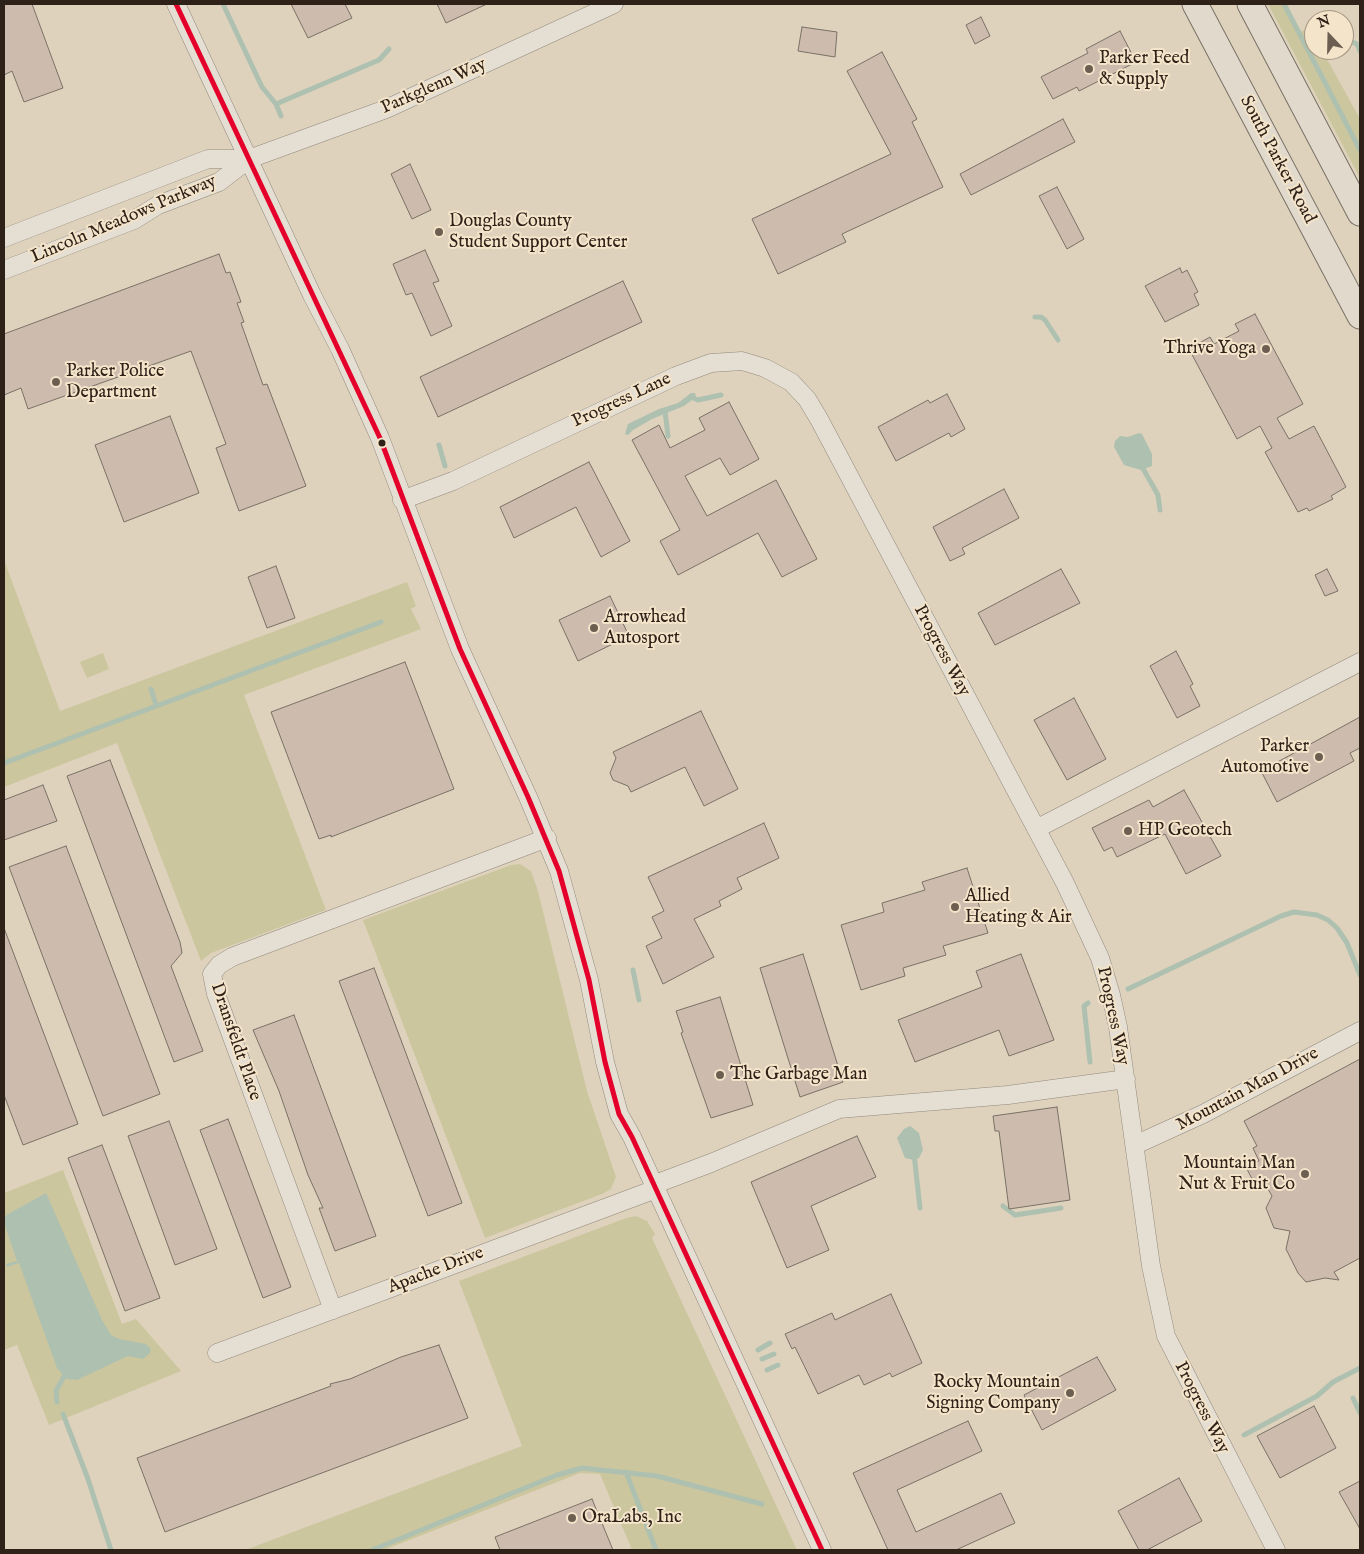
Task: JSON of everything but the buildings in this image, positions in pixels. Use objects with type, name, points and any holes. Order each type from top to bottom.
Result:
[{"type":"highway","name":"South Parker Road","points":[[1195,4],[1360,316]]},
{"type":"highway","points":[[1250,4],[1360,213]]},
{"type":"street","points":[[176,4],[312,295],[363,399],[460,649],[546,838],[565,889],[589,980],[619,1114],[632,1137],[822,1550]]},
{"type":"street","name":"Parkglenn Way","points":[[249,159],[386,109],[614,4]]},
{"type":"street","name":"Lincoln Meadows Parkway","points":[[4,238],[208,159],[249,159]]},
{"type":"street","name":"Lincoln Meadows Parkway","points":[[4,270],[134,220],[158,205],[219,182],[249,159]]},
{"type":"street","name":"Progress Lane","points":[[402,500],[453,481],[668,380],[711,362],[742,362],[765,368],[782,377],[807,399],[825,430]]},
{"type":"street","name":"Progress Way","points":[[825,430],[1065,883],[1100,958],[1115,1010],[1151,1266],[1166,1336],[1276,1550]]},
{"type":"street","points":[[1036,829],[1360,662]]},
{"type":"street","name":"Dransfeldt Place","points":[[333,1310],[216,994],[212,974],[219,965],[232,957],[546,838]]},
{"type":"street","name":"Mountain Man Drive","points":[[1135,1145],[1203,1114],[1360,1031]]},
{"type":"street","name":"Apache Drive","points":[[217,1353],[654,1187],[839,1109],[1008,1094],[1126,1080]]},
{"type":"shaded area","points":[[1268,4],[1284,4],[1298,33],[1304,30],[1304,60],[1328,60],[1360,119],[1360,178]]},
{"type":"shaded area","points":[[691,393],[695,393],[696,397],[684,406],[652,419],[628,435],[625,434],[628,424],[659,409],[678,403]]},
{"type":"shaded area","points":[[1139,433],[1142,434],[1152,454],[1152,466],[1141,470],[1124,465],[1114,447],[1115,441],[1120,436],[1128,437]]},
{"type":"shaded area","points":[[4,560],[60,711],[407,582],[416,606],[411,609],[421,629],[244,695],[326,910],[211,953],[201,961],[117,743],[4,787]]},
{"type":"shaded area","points":[[103,653],[109,669],[87,678],[80,662]]},
{"type":"shaded area","points":[[520,864],[531,871],[538,891],[587,1091],[616,1177],[611,1189],[602,1194],[485,1238],[363,920],[511,865]]},
{"type":"shaded area","points":[[910,1126],[919,1133],[923,1150],[919,1158],[914,1160],[905,1158],[897,1138],[904,1129]]},
{"type":"shaded area","points":[[63,1170],[122,1324],[136,1319],[181,1371],[49,1425],[17,1345],[4,1350],[4,1193]]},
{"type":"shaded area","points":[[46,1193],[102,1320],[111,1335],[119,1339],[146,1344],[151,1352],[143,1359],[128,1356],[77,1380],[67,1379],[57,1368],[19,1263],[7,1267],[6,1264],[17,1261],[4,1223],[5,1217]]},
{"type":"shaded area","points":[[636,1216],[647,1221],[655,1234],[652,1238],[797,1550],[632,1550],[600,1474],[580,1473],[384,1550],[245,1550],[522,1446],[459,1281],[626,1218]]},
{"type":"waterway","points":[[223,4],[262,87],[276,104],[281,116]]},
{"type":"waterway","points":[[1284,4],[1360,150]]},
{"type":"waterway","points":[[1354,43],[1357,44],[1360,51]]},
{"type":"waterway","points":[[276,104],[379,60],[389,49]]},
{"type":"waterway","points":[[1035,317],[1041,317],[1045,320],[1058,340]]},
{"type":"waterway","points":[[691,397],[698,400],[721,395]]},
{"type":"waterway","points":[[665,411],[668,436]]},
{"type":"waterway","points":[[439,445],[445,466]]},
{"type":"waterway","points":[[1141,465],[1158,495],[1160,510]]},
{"type":"waterway","points":[[4,763],[381,622]]},
{"type":"waterway","points":[[151,689],[156,705]]},
{"type":"waterway","points":[[1128,989],[1281,916],[1294,912],[1317,915],[1328,920],[1337,928],[1347,943],[1360,975]]},
{"type":"waterway","points":[[633,970],[639,1000]]},
{"type":"waterway","points":[[1088,1003],[1084,1006],[1090,1062]]},
{"type":"waterway","points":[[914,1154],[920,1208]]},
{"type":"waterway","points":[[1003,1206],[1015,1215],[1061,1208]]},
{"type":"waterway","points":[[758,1350],[770,1343]]},
{"type":"waterway","points":[[762,1359],[774,1354]]},
{"type":"waterway","points":[[767,1370],[778,1365]]},
{"type":"waterway","points":[[1244,1435],[1317,1396],[1333,1382],[1360,1368]]},
{"type":"waterway","points":[[57,1402],[56,1391],[67,1371]]},
{"type":"waterway","points":[[1353,1398],[1360,1413]]},
{"type":"waterway","points":[[63,1414],[88,1479],[111,1550]]},
{"type":"waterway","points":[[372,1550],[557,1475],[582,1468],[657,1476],[762,1504]]},
{"type":"waterway","points":[[626,1472],[656,1550]]},
{"type":"transit line","points":[[176,4],[380,438],[460,649],[528,797],[559,871],[589,980],[605,1062],[619,1114],[632,1137],[822,1550]]},
{"type":"place","name":"Parker Feed & Supply","points":[[1089,69]]},
{"type":"place","name":"Douglas County Student Support Center","points":[[439,232]]},
{"type":"place","name":"Thrive Yoga","points":[[1266,349]]},
{"type":"place","name":"Parker Police Department","points":[[56,382]]},
{"type":"place","name":"Arrowhead Autosport","points":[[594,628]]},
{"type":"place","name":"Parker Automotive","points":[[1319,757]]},
{"type":"place","name":"HP Geotech","points":[[1128,831]]},
{"type":"place","name":"Allied Heating & Air","points":[[955,907]]},
{"type":"place","name":"The Garbage Man","points":[[720,1075]]},
{"type":"place","name":"Mountain Man Nut & Fruit Co","points":[[1305,1174]]},
{"type":"place","name":"Rocky Mountain Signing Company","points":[[1070,1393]]},
{"type":"place","name":"OraLabs, Inc","points":[[572,1518]]}]
